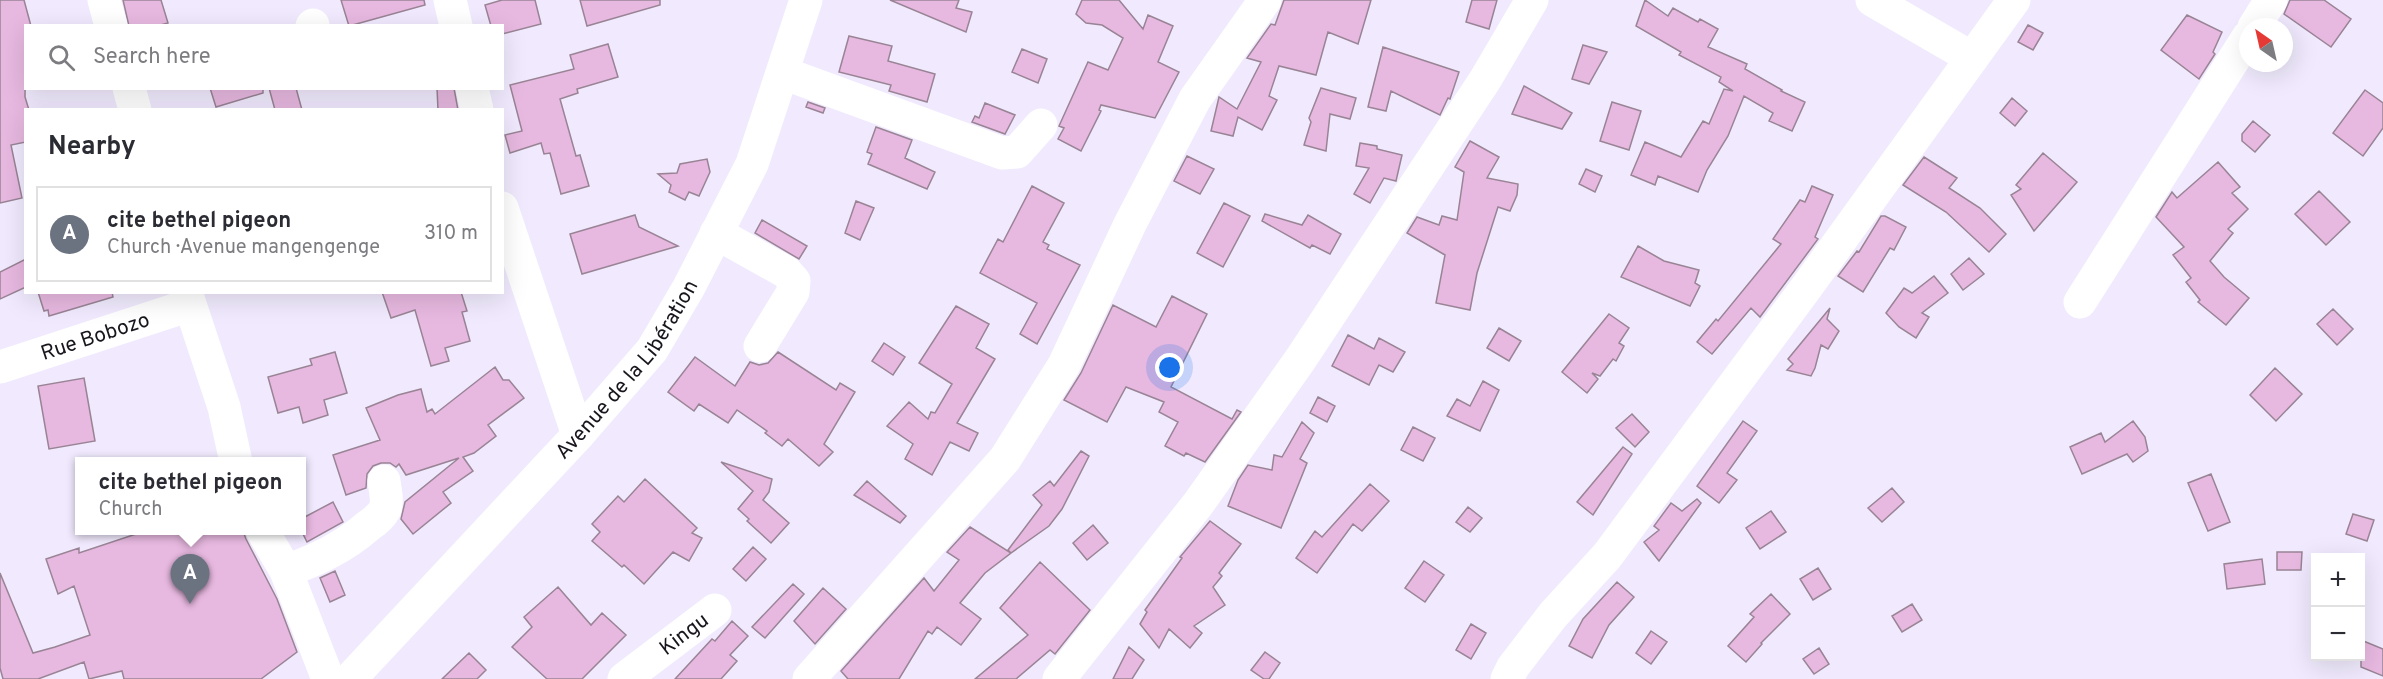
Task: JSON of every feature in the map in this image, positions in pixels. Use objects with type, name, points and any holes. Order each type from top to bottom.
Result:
[{"type":"main road","points":[[104,0],[110,24]]},
{"type":"main road","points":[[450,0],[456,24]]},
{"type":"main road","name":"Avenue de la Libération","points":[[350,679],[578,435],[651,350],[689,286],[752,164],[806,0]]},
{"type":"main road","points":[[809,679],[1005,459],[1064,365],[1130,224],[1196,99],[1265,0]]},
{"type":"main road","points":[[1059,679],[1198,504],[1300,360],[1485,80],[1532,0]]},
{"type":"main road","points":[[1872,0],[1972,58]]},
{"type":"main road","points":[[1507,679],[1513,667],[1553,615],[1607,556],[1806,288],[2013,0]]},
{"type":"main road","points":[[2260,18],[2271,0]]},
{"type":"main road","points":[[2080,302],[2239,51]]},
{"type":"main road","points":[[783,72],[1002,153],[1017,152],[1041,125]]},
{"type":"main road","points":[[130,90],[134,108]]},
{"type":"main road","points":[[472,90],[477,108]]},
{"type":"main road","points":[[504,214],[578,435]]},
{"type":"main road","points":[[716,233],[786,272],[794,281],[793,292],[760,346]]},
{"type":"main road","points":[[188,299],[224,407],[235,457]]},
{"type":"main road","name":"Rue Bobozo","points":[[0,367],[188,299]]},
{"type":"main road","points":[[286,572],[323,557],[351,542],[374,521],[385,509],[384,481]]},
{"type":"main road","points":[[264,535],[286,572],[328,679]]},
{"type":"main road","name":"Kingu","points":[[624,679],[715,610]]},
{"type":"building","points":[[0,0],[24,0],[30,24],[24,24],[24,90],[28,108],[24,108],[24,142],[11,145],[22,198],[0,203]]},
{"type":"building","points":[[123,0],[161,0],[168,23],[129,24]]},
{"type":"building","points":[[341,0],[424,0],[425,5],[356,24],[348,24]]},
{"type":"building","points":[[502,0],[535,0],[541,24],[504,33],[504,24],[490,24],[485,5]]},
{"type":"building","points":[[580,0],[660,0],[660,5],[587,26]]},
{"type":"building","points":[[890,0],[959,0],[956,8],[972,12],[966,32]]},
{"type":"building","points":[[1082,0],[1119,0],[1143,29],[1148,15],[1173,26],[1158,62],[1179,72],[1155,118],[1101,105],[1099,110],[1101,111],[1081,151],[1058,139],[1064,128],[1059,126],[1088,62],[1108,70],[1123,38],[1102,25],[1086,23],[1076,14]]},
{"type":"building","points":[[1284,0],[1371,0],[1358,44],[1328,32],[1316,75],[1279,66],[1269,96],[1277,100],[1262,130],[1238,117],[1233,136],[1211,131],[1219,97],[1237,109],[1261,62],[1247,58],[1271,24],[1275,25]]},
{"type":"building","points":[[1472,0],[1497,0],[1489,29],[1466,22]]},
{"type":"building","points":[[1645,0],[1668,16],[1673,8],[1698,22],[1700,19],[1718,29],[1708,47],[1747,64],[1745,69],[1781,91],[1805,102],[1792,131],[1769,121],[1773,113],[1744,96],[1728,136],[1707,170],[1698,192],[1658,176],[1655,185],[1631,175],[1645,142],[1681,157],[1703,121],[1709,124],[1724,89],[1733,91],[1719,82],[1721,77],[1679,55],[1681,52],[1636,26]]},
{"type":"building","points":[[2290,0],[2324,0],[2351,19],[2331,47],[2293,20],[2293,18],[2284,14]]},
{"type":"building","points":[[2187,15],[2222,32],[2213,52],[2215,54],[2199,79],[2161,50]]},
{"type":"building","points":[[2028,25],[2043,33],[2033,50],[2018,42]]},
{"type":"building","points":[[849,36],[892,46],[888,61],[935,74],[927,102],[889,91],[891,85],[839,72]]},
{"type":"building","points":[[608,44],[618,77],[577,89],[578,93],[560,99],[576,156],[580,155],[589,186],[561,194],[550,153],[544,154],[541,143],[510,153],[505,135],[522,131],[510,85],[574,69],[570,55]]},
{"type":"building","points":[[1583,45],[1607,52],[1589,84],[1572,79]]},
{"type":"building","points":[[1383,47],[1459,72],[1450,99],[1448,98],[1440,115],[1391,91],[1386,111],[1368,107]]},
{"type":"building","points":[[1022,49],[1047,59],[1038,83],[1012,72]]},
{"type":"building","points":[[1524,86],[1572,113],[1562,129],[1512,114]]},
{"type":"building","points":[[1321,88],[1356,98],[1350,119],[1330,114],[1326,151],[1304,145],[1311,122],[1309,118]]},
{"type":"building","points":[[211,90],[263,90],[263,93],[216,107]]},
{"type":"building","points":[[270,90],[297,90],[301,108],[274,108]]},
{"type":"building","points":[[437,90],[454,90],[458,108],[438,108]]},
{"type":"building","points":[[2365,90],[2383,103],[2383,128],[2363,156],[2333,133]]},
{"type":"building","points":[[2012,98],[2027,111],[2015,126],[2000,113]]},
{"type":"building","points":[[808,102],[825,108],[823,113],[806,107]]},
{"type":"building","points":[[1612,102],[1641,111],[1629,150],[1600,141]]},
{"type":"building","points":[[985,103],[1015,115],[1005,134],[972,122],[975,116],[979,118]]},
{"type":"building","points":[[2253,121],[2270,135],[2255,152],[2242,141],[2242,134]]},
{"type":"building","points":[[876,127],[912,140],[905,158],[935,172],[927,189],[868,164],[872,154],[867,152]]},
{"type":"building","points":[[1470,141],[1499,157],[1487,178],[1518,184],[1517,195],[1510,211],[1498,207],[1477,273],[1470,310],[1436,303],[1445,255],[1407,233],[1417,217],[1439,225],[1442,216],[1457,220],[1464,172],[1455,167]]},
{"type":"building","points":[[1360,143],[1402,155],[1396,181],[1384,178],[1370,203],[1354,194],[1369,168],[1356,166]]},
{"type":"building","points":[[2043,153],[2077,182],[2034,231],[2011,195],[2021,189],[2016,185]]},
{"type":"building","points":[[1187,156],[1214,169],[1200,194],[1174,181]]},
{"type":"building","points":[[1924,157],[1957,178],[1949,188],[1980,208],[2006,234],[1989,252],[1946,212],[1903,185]]},
{"type":"building","points":[[707,159],[710,172],[699,196],[689,192],[685,200],[669,192],[671,185],[658,174],[677,173],[680,164]]},
{"type":"building","points":[[2218,162],[2240,187],[2232,193],[2248,209],[2228,229],[2233,233],[2210,261],[2224,277],[2249,298],[2226,325],[2198,302],[2200,300],[2186,282],[2191,278],[2173,255],[2184,247],[2156,217],[2172,192],[2177,198]]},
{"type":"building","points":[[1586,169],[1602,176],[1595,192],[1579,184]]},
{"type":"building","points":[[1032,186],[1064,203],[1043,242],[1049,245],[1047,249],[1080,265],[1037,344],[1020,334],[1037,303],[980,273],[998,239],[1003,242]]},
{"type":"building","points":[[1812,186],[1833,195],[1815,237],[1818,239],[1760,317],[1751,308],[1712,354],[1697,342],[1716,319],[1718,321],[1781,244],[1773,239],[1800,200],[1805,202]]},
{"type":"building","points":[[2319,191],[2350,222],[2326,245],[2295,214]]},
{"type":"building","points":[[856,201],[874,208],[860,240],[845,233]]},
{"type":"building","points":[[1224,203],[1250,216],[1223,267],[1197,253]]},
{"type":"building","points":[[1265,214],[1302,225],[1308,215],[1341,234],[1330,254],[1312,245],[1310,248],[1262,221]]},
{"type":"building","points":[[635,215],[639,227],[678,246],[582,274],[570,234]]},
{"type":"building","points":[[1881,216],[1906,227],[1894,250],[1890,248],[1863,292],[1838,276],[1857,251],[1859,252]]},
{"type":"building","points":[[762,220],[807,246],[799,259],[755,233]]},
{"type":"building","points":[[1638,246],[1664,261],[1699,270],[1695,283],[1700,286],[1690,306],[1621,277]]},
{"type":"building","points":[[1969,258],[1984,274],[1963,290],[1951,274]]},
{"type":"building","points":[[24,260],[24,288],[0,299],[0,272]]},
{"type":"building","points":[[1934,276],[1948,293],[1922,313],[1929,317],[1916,338],[1899,327],[1886,313],[1904,288],[1912,293]]},
{"type":"building","points":[[39,294],[112,294],[113,297],[49,316],[48,310],[44,311]]},
{"type":"building","points":[[383,294],[462,294],[467,311],[462,312],[470,341],[445,348],[449,361],[431,366],[415,310],[391,318]]},
{"type":"building","points":[[1172,296],[1207,314],[1171,387],[1232,419],[1237,410],[1241,412],[1205,462],[1186,453],[1184,456],[1165,446],[1178,422],[1159,412],[1164,402],[1126,387],[1107,422],[1064,400],[1081,373],[1113,305],[1156,327]]},
{"type":"building","points":[[956,306],[989,324],[976,348],[995,359],[957,423],[978,433],[969,451],[950,442],[932,475],[905,459],[913,444],[887,426],[909,402],[928,419],[931,412],[935,413],[952,384],[919,363]]},
{"type":"building","points":[[1830,308],[1827,319],[1839,331],[1828,349],[1821,345],[1811,376],[1787,370],[1793,364],[1788,359]]},
{"type":"building","points":[[2333,309],[2353,329],[2337,345],[2317,324]]},
{"type":"building","points":[[1609,314],[1629,328],[1619,343],[1624,346],[1616,361],[1613,359],[1600,376],[1592,373],[1598,379],[1587,393],[1562,372]]},
{"type":"building","points":[[1499,328],[1521,341],[1509,361],[1487,348]]},
{"type":"building","points":[[1348,335],[1374,349],[1379,338],[1405,352],[1393,372],[1379,365],[1369,385],[1332,366]]},
{"type":"building","points":[[884,343],[905,357],[893,375],[872,361]]},
{"type":"building","points":[[335,352],[347,393],[324,400],[328,415],[303,423],[299,407],[278,413],[268,377],[312,365],[310,359]]},
{"type":"building","points":[[778,352],[836,390],[840,383],[855,392],[824,444],[833,452],[819,466],[788,439],[782,446],[765,433],[767,431],[737,410],[728,423],[699,404],[694,411],[668,392],[695,357],[735,386],[750,362],[759,365],[768,363]]},
{"type":"building","points":[[495,367],[503,380],[509,380],[524,398],[488,425],[496,436],[474,453],[463,457],[473,471],[443,492],[451,503],[413,534],[401,519],[405,502],[459,458],[406,475],[399,464],[396,467],[390,463],[381,463],[373,466],[367,474],[366,488],[346,495],[333,455],[380,440],[366,408],[398,395],[421,389],[427,412],[432,409],[435,414]]},
{"type":"building","points":[[2275,368],[2302,394],[2276,421],[2250,395]]},
{"type":"building","points":[[84,378],[95,441],[49,449],[38,386]]},
{"type":"building","points":[[1483,381],[1499,390],[1480,431],[1447,416],[1457,399],[1470,406]]},
{"type":"building","points":[[1318,397],[1335,406],[1327,422],[1310,413]]},
{"type":"building","points":[[1632,414],[1649,432],[1635,447],[1616,428]]},
{"type":"building","points":[[1743,421],[1757,431],[1727,473],[1737,480],[1719,503],[1697,486]]},
{"type":"building","points":[[2133,421],[2145,437],[2148,451],[2133,462],[2127,454],[2082,474],[2070,447],[2101,433],[2105,442]]},
{"type":"building","points":[[1302,422],[1314,433],[1300,459],[1307,463],[1281,528],[1228,506],[1238,480],[1248,465],[1272,470],[1274,455],[1282,457]]},
{"type":"building","points":[[1413,427],[1435,438],[1423,461],[1401,450]]},
{"type":"building","points":[[1623,447],[1632,454],[1593,515],[1577,502]]},
{"type":"building","points":[[1081,451],[1089,456],[1062,509],[1049,526],[1011,553],[1008,550],[1042,505],[1033,495],[1050,481],[1054,486]]},
{"type":"building","points":[[721,462],[772,479],[769,492],[763,500],[789,523],[771,543],[747,521],[749,519],[738,509],[753,491]]},
{"type":"building","points":[[2211,474],[2230,522],[2208,531],[2188,483]]},
{"type":"building","points":[[645,479],[697,528],[692,533],[702,538],[689,561],[673,552],[644,584],[624,565],[622,567],[592,541],[600,532],[592,524],[618,496],[624,502]]},
{"type":"building","points":[[867,481],[906,516],[900,523],[854,495]]},
{"type":"building","points":[[1370,484],[1389,501],[1362,531],[1353,524],[1317,573],[1296,558],[1315,531],[1322,537]]},
{"type":"building","points":[[1892,488],[1904,502],[1882,522],[1868,508]]},
{"type":"building","points":[[1697,499],[1701,503],[1659,561],[1644,542],[1659,530],[1654,526],[1671,503],[1682,511]]},
{"type":"building","points":[[333,502],[343,522],[307,542],[304,535],[306,535],[306,516]]},
{"type":"building","points":[[1468,507],[1482,518],[1470,532],[1456,522]]},
{"type":"building","points":[[1771,511],[1786,532],[1760,549],[1746,528]]},
{"type":"building","points":[[2353,514],[2374,520],[2367,541],[2346,534]]},
{"type":"building","points":[[1210,521],[1241,544],[1219,573],[1222,576],[1213,587],[1225,605],[1194,626],[1202,633],[1190,648],[1169,629],[1159,648],[1140,624],[1147,612],[1145,610],[1182,558],[1180,557]]},
{"type":"building","points":[[1093,525],[1108,543],[1087,560],[1073,543]]},
{"type":"building","points":[[970,527],[1011,553],[985,573],[960,603],[981,619],[961,645],[937,627],[932,634],[928,631],[899,679],[848,679],[841,671],[924,578],[934,591],[959,560],[947,552]]},
{"type":"building","points":[[133,535],[244,535],[277,599],[297,652],[261,679],[124,679],[122,671],[89,679],[84,662],[38,679],[3,679],[0,668],[0,573],[33,653],[90,635],[74,586],[58,594],[46,559],[79,548],[79,553]]},
{"type":"building","points":[[753,547],[766,559],[746,581],[733,569]]},
{"type":"building","points":[[2277,552],[2302,552],[2301,570],[2277,570]]},
{"type":"building","points":[[2262,559],[2265,584],[2227,589],[2224,564]]},
{"type":"building","points":[[1424,561],[1444,575],[1425,602],[1405,588]]},
{"type":"building","points":[[1040,562],[1090,610],[1055,654],[1050,650],[1016,679],[975,679],[1028,635],[1000,608]]},
{"type":"building","points":[[1818,568],[1831,589],[1813,600],[1800,579]]},
{"type":"building","points":[[335,571],[345,595],[330,602],[320,578]]},
{"type":"building","points":[[1617,582],[1634,597],[1609,625],[1592,658],[1569,646],[1583,619]]},
{"type":"building","points":[[793,584],[804,594],[765,638],[752,627]]},
{"type":"building","points":[[558,587],[591,625],[602,613],[626,635],[582,679],[547,679],[512,647],[532,627],[524,617]]},
{"type":"building","points":[[823,588],[846,609],[815,644],[794,621]]},
{"type":"building","points":[[1771,594],[1790,614],[1746,662],[1728,646],[1754,617],[1750,614]]},
{"type":"building","points":[[1912,604],[1922,620],[1902,632],[1892,616]]},
{"type":"building","points":[[732,621],[748,636],[730,655],[737,661],[721,679],[675,679],[712,639],[715,641]]},
{"type":"building","points":[[1471,624],[1486,633],[1471,659],[1456,650]]},
{"type":"building","points":[[1651,631],[1667,642],[1651,664],[1636,653]]},
{"type":"building","points":[[2365,642],[2383,649],[2383,676],[2361,667],[2361,661],[2365,661]]},
{"type":"building","points":[[1129,647],[1144,660],[1132,679],[1113,679]]},
{"type":"building","points":[[1819,648],[1829,664],[1814,674],[1803,659]]},
{"type":"building","points":[[1265,652],[1280,663],[1269,679],[1264,679],[1251,670]]},
{"type":"building","points":[[469,653],[486,670],[477,679],[442,679]]},
{"type":"place","name":"cite bethel pigeon","points":[[190,604]]}]
